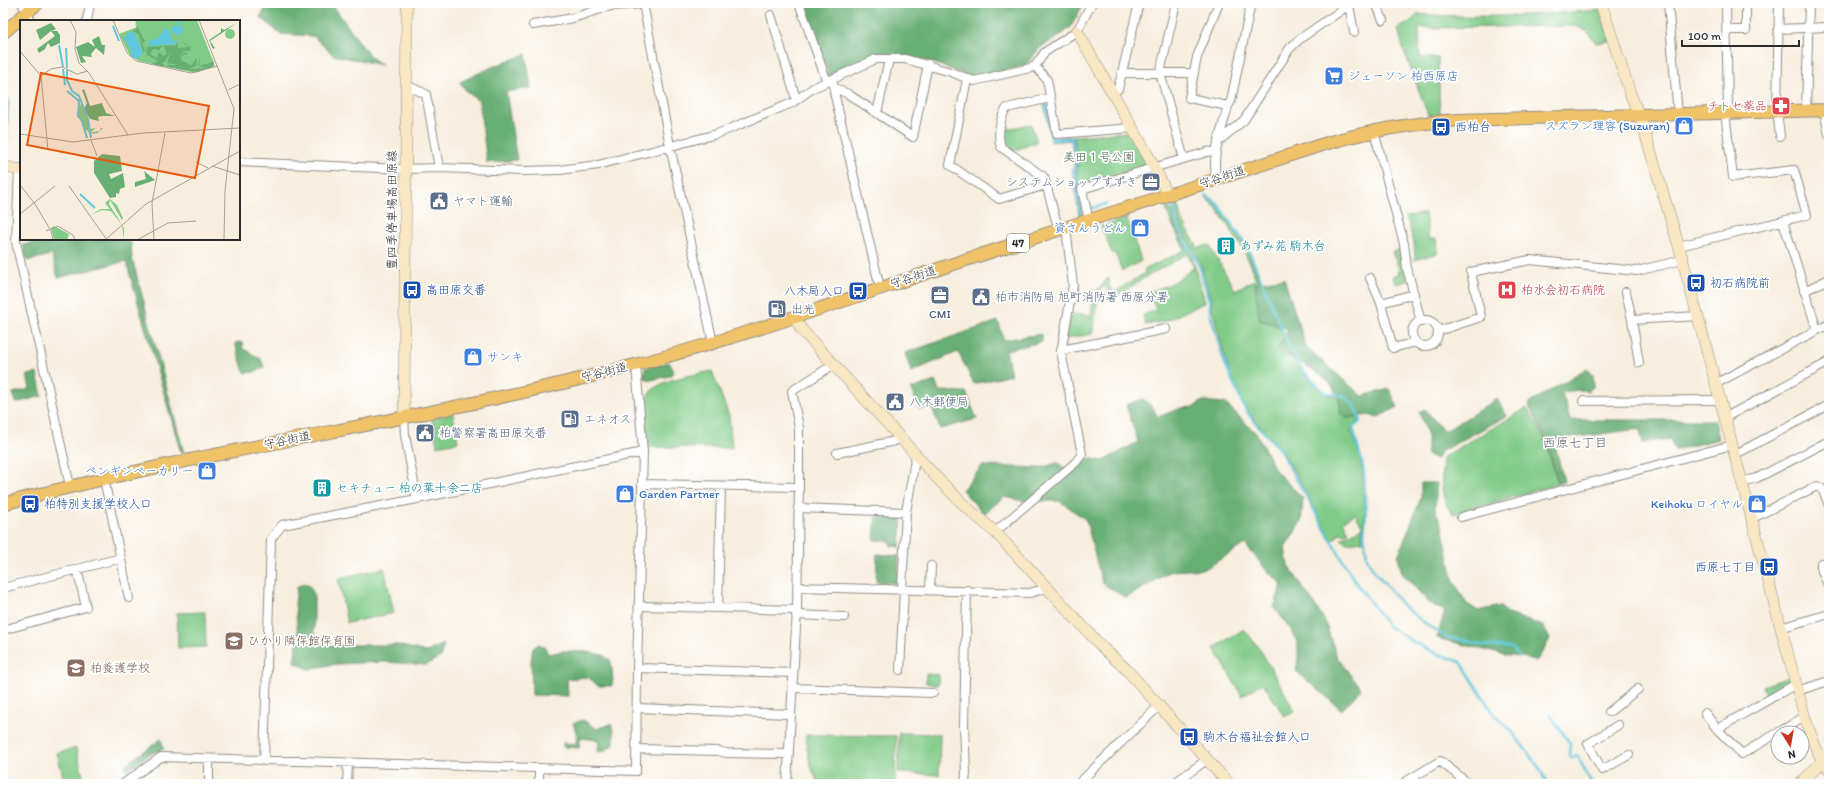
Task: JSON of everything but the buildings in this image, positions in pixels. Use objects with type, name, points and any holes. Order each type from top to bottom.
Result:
[{"type":"main road","points":[[3,33],[38,3]]},
{"type":"main road","name":"守谷街道","points":[[3,504],[70,486],[523,392],[636,365],[795,317],[1324,144],[1374,131],[1411,124],[1458,120],[1827,110]]},
{"type":"street","points":[[87,20],[90,3]]},
{"type":"street","name":"豊四季停車場高田原線","points":[[404,417],[407,3]]},
{"type":"street","points":[[799,3],[834,92],[880,288]]},
{"type":"street","points":[[240,162],[406,169],[439,168],[524,171],[559,170],[598,165],[716,134],[792,103],[813,88],[831,83],[876,59],[905,58],[928,64],[974,81],[1035,66],[1046,52],[1076,31],[1092,3]]},
{"type":"street","points":[[1112,93],[1118,89],[1139,3]]},
{"type":"street","points":[[1176,3],[1160,73],[1184,159]]},
{"type":"street","points":[[1219,3],[1197,57],[1189,98],[1228,106]]},
{"type":"street","points":[[1217,179],[1215,172],[1216,151],[1228,106],[1231,101],[1251,3]]},
{"type":"street","points":[[1376,3],[1383,20]]},
{"type":"street","points":[[1601,3],[1639,115],[1679,246],[1805,718],[1812,739],[1827,762],[1800,784]]},
{"type":"street","points":[[1668,3],[1678,114]]},
{"type":"street","points":[[1679,246],[1807,215],[1794,170],[1733,177],[1727,113],[1726,3]]},
{"type":"street","points":[[1726,30],[1746,30],[1746,3]]},
{"type":"street","points":[[1779,3],[1777,111],[1780,136]]},
{"type":"street","points":[[1806,111],[1809,3]]},
{"type":"street","points":[[533,25],[573,18],[610,6],[643,4],[670,146],[713,343]]},
{"type":"street","points":[[1219,141],[1244,120],[1290,48],[1301,38],[1351,4],[1354,32]]},
{"type":"street","points":[[771,15],[796,99]]},
{"type":"street","points":[[1778,29],[1829,27]]},
{"type":"street","points":[[1076,31],[1154,167],[1168,195]]},
{"type":"street","points":[[877,113],[889,59]]},
{"type":"street","points":[[831,83],[913,137],[928,64]]},
{"type":"street","points":[[1035,66],[1046,80],[1057,134],[1132,128]]},
{"type":"street","points":[[1122,73],[1194,73]]},
{"type":"street","points":[[967,79],[950,166],[999,199],[1046,185]]},
{"type":"street","points":[[406,85],[426,94],[439,168]]},
{"type":"street","points":[[995,532],[1076,462],[1082,454],[1063,366],[1061,350],[1073,285],[1062,229],[1044,177],[1001,146],[998,141],[1003,112],[1007,108],[1050,98]]},
{"type":"street","points":[[1827,110],[1829,135]]},
{"type":"street","points":[[1374,131],[1404,244],[1408,268],[1421,322]]},
{"type":"street","points":[[1089,221],[1082,189],[1154,167],[1216,151]]},
{"type":"street","points":[[3,166],[20,169],[16,242],[70,486]]},
{"type":"street","points":[[1784,221],[1817,330]]},
{"type":"street","points":[[1438,331],[1481,317],[1471,272],[1530,260],[1637,270],[1682,260]]},
{"type":"street","points":[[1370,278],[1381,303],[1393,348],[1416,342]]},
{"type":"street","points":[[1804,291],[1829,278]]},
{"type":"street","points":[[1626,292],[1639,363]]},
{"type":"street","points":[[1381,303],[1414,294]]},
{"type":"street","points":[[1632,320],[1698,316]]},
{"type":"street","points":[[795,317],[801,330],[916,454],[965,506],[995,532],[1104,649],[1127,670],[1229,784]]},
{"type":"street","points":[[1430,321],[1437,327],[1437,339],[1431,345],[1423,346],[1416,342],[1412,334],[1415,326],[1421,322],[1430,321]]},
{"type":"street","points":[[1715,384],[1829,324]]},
{"type":"street","points":[[1061,350],[1166,329]]},
{"type":"street","points":[[1724,418],[1829,362]]},
{"type":"street","points":[[787,784],[797,587],[800,428],[792,391],[833,364]]},
{"type":"street","points":[[124,784],[161,757],[636,770],[638,606],[643,452],[636,365]]},
{"type":"street","points":[[1583,401],[1719,400]]},
{"type":"street","points":[[1461,517],[1733,450],[1829,405]]},
{"type":"street","points":[[404,417],[417,499]]},
{"type":"street","points":[[837,453],[895,441],[901,437]]},
{"type":"street","points":[[1741,482],[1757,478],[1829,441]]},
{"type":"street","points":[[264,761],[271,539],[282,525],[417,499],[643,452]]},
{"type":"street","points":[[900,670],[906,512],[916,454]]},
{"type":"street","points":[[104,479],[129,598]]},
{"type":"street","points":[[642,484],[799,487]]},
{"type":"street","points":[[718,608],[721,486]]},
{"type":"street","points":[[1751,519],[1817,486],[1822,490],[1829,505]]},
{"type":"street","points":[[798,508],[906,512]]},
{"type":"street","points":[[3,588],[121,558]]},
{"type":"street","points":[[1821,563],[1821,569],[1829,587]]},
{"type":"street","points":[[930,589],[931,566]]},
{"type":"street","points":[[3,630],[86,607],[77,569]]},
{"type":"street","points":[[797,587],[1030,592],[1040,590],[1044,586]]},
{"type":"street","points":[[965,784],[964,725],[967,590]]},
{"type":"street","points":[[638,606],[718,608],[844,617]]},
{"type":"street","points":[[1780,628],[1829,614]]},
{"type":"street","points":[[637,668],[793,673]]},
{"type":"street","points":[[1717,729],[1796,687],[1829,681]]},
{"type":"street","points":[[793,688],[933,694]]},
{"type":"street","points":[[1609,712],[1638,689]]},
{"type":"street","points":[[1078,784],[1160,706]]},
{"type":"street","points":[[637,708],[791,714]]},
{"type":"street","points":[[1705,713],[1717,729],[1742,754],[1800,719],[1805,718]]},
{"type":"street","points":[[1618,725],[1588,744],[1602,770],[1629,755]]},
{"type":"street","points":[[637,749],[789,754]]},
{"type":"street","points":[[208,784],[209,759]]},
{"type":"street","points":[[1173,784],[1208,759]]},
{"type":"street","points":[[1402,784],[1440,761],[1469,784]]},
{"type":"street","points":[[347,784],[348,763]]},
{"type":"street","points":[[539,768],[539,784]]},
{"type":"green space","points":[[269,3],[331,3],[369,55],[382,65],[333,55],[313,36],[280,34],[260,17]]},
{"type":"green space","points":[[805,3],[1084,3],[1071,27],[1057,38],[1041,47],[1025,66],[974,78],[931,62],[905,56],[875,56],[829,77]]},
{"type":"green space","points":[[1599,10],[1611,41],[1596,43],[1588,32],[1576,26],[1419,28],[1420,58],[1438,58],[1440,115],[1428,115],[1403,48],[1398,29],[1418,14],[1508,16]]},
{"type":"green space","points":[[526,54],[531,88],[506,92],[517,160],[487,163],[479,101],[467,92],[460,82],[492,67]]},
{"type":"green space","points":[[3,99],[9,99],[6,162],[3,161]]},
{"type":"green space","points":[[1031,124],[1037,142],[1013,151],[1003,144],[1003,130]]},
{"type":"green space","name":"美田１号公園","points":[[1126,132],[1130,134],[1146,162],[1144,167],[1078,186],[1074,136]]},
{"type":"green space","points":[[1205,197],[1216,204],[1245,246],[1285,340],[1304,374],[1327,395],[1339,396],[1358,416],[1358,422],[1351,430],[1360,455],[1362,471],[1365,513],[1362,536],[1363,541],[1346,543],[1341,539],[1363,527],[1355,514],[1343,521],[1349,532],[1345,534],[1338,533],[1338,536],[1332,540],[1289,463],[1278,446],[1248,411],[1238,394],[1225,358],[1201,265],[1179,224],[1176,208],[1172,203],[1178,203],[1181,218],[1198,248],[1209,245],[1235,290],[1256,279],[1243,249],[1217,209]]},
{"type":"green space","points":[[1165,205],[1173,211],[1175,226],[1192,257],[1205,302],[1166,321],[1145,325],[1143,315],[1156,310],[1149,292],[1173,282],[1194,267],[1187,254],[1146,277],[1113,299],[1105,286],[1102,288],[1098,296],[1097,311],[1092,334],[1064,339],[1072,314],[1090,315],[1090,320],[1094,294],[1109,277],[1109,286],[1115,292],[1145,273],[1144,270],[1185,250],[1170,220]]},
{"type":"green space","points":[[1425,213],[1429,239],[1436,239],[1438,253],[1415,260],[1414,243],[1406,217]]},
{"type":"green space","points":[[1127,218],[1141,261],[1122,271],[1115,253],[1112,253],[1101,226]]},
{"type":"green space","points":[[41,240],[127,240],[131,243],[132,258],[184,453],[181,453],[126,261],[58,278],[52,255],[27,261],[23,245]]},
{"type":"green space","points":[[1401,249],[1407,281],[1396,284],[1392,277],[1399,273],[1398,266],[1392,252]]},
{"type":"green space","points":[[1284,278],[1306,347],[1362,396],[1389,389],[1398,407],[1377,418],[1369,415],[1347,418],[1340,413],[1339,401],[1335,391],[1328,382],[1309,367],[1277,350],[1288,329],[1259,320],[1255,283]]},
{"type":"green space","points":[[998,321],[1004,340],[1041,334],[1042,342],[1006,350],[1011,375],[974,384],[958,352],[911,372],[905,353]]},
{"type":"green space","points":[[235,343],[244,343],[242,348],[261,359],[264,367],[254,372],[246,373],[243,369]]},
{"type":"green space","points":[[669,362],[674,371],[670,376],[651,380],[644,378],[643,373],[645,368]]},
{"type":"green space","points":[[1587,368],[1593,375],[1594,386],[1589,391],[1580,390],[1562,392],[1570,420],[1715,420],[1719,439],[1675,450],[1670,439],[1643,443],[1640,429],[1554,440],[1564,482],[1558,482],[1545,438],[1528,404]]},
{"type":"green space","points":[[712,371],[729,416],[732,448],[649,447],[645,410],[647,398],[651,392],[657,386],[666,382]]},
{"type":"green space","points":[[37,373],[42,396],[16,403],[13,393],[30,389],[27,375]]},
{"type":"green space","points":[[935,381],[939,391],[966,392],[977,419],[940,429],[932,408],[919,409],[911,389]]},
{"type":"green space","points":[[1143,399],[1153,408],[1158,417],[1181,408],[1194,407],[1202,401],[1225,403],[1257,434],[1275,470],[1303,498],[1301,522],[1285,548],[1288,565],[1324,619],[1337,657],[1361,689],[1342,710],[1296,671],[1298,660],[1297,643],[1291,630],[1274,607],[1282,584],[1267,571],[1245,544],[1205,569],[1171,571],[1126,598],[1102,583],[1086,520],[1060,501],[1023,501],[1004,497],[984,514],[962,490],[982,466],[1039,468],[1057,463],[1072,472],[1089,458],[1103,461],[1138,442],[1126,405]]},
{"type":"green space","points":[[1497,399],[1507,416],[1440,452],[1437,459],[1427,455],[1427,433],[1419,412],[1425,409],[1444,432]]},
{"type":"green space","points":[[1527,408],[1545,440],[1558,484],[1453,514],[1448,508],[1443,494],[1443,457]]},
{"type":"green space","points":[[453,414],[458,442],[437,446],[432,418]]},
{"type":"green space","points":[[1421,483],[1437,483],[1435,509],[1442,526],[1453,579],[1466,603],[1478,611],[1500,606],[1506,613],[1543,626],[1550,639],[1536,662],[1523,657],[1508,656],[1437,638],[1445,611],[1430,604],[1402,573],[1398,556],[1421,498]]},
{"type":"green space","points":[[876,517],[902,518],[900,547],[891,546],[890,541],[874,540]]},
{"type":"green space","points":[[877,554],[899,556],[898,583],[876,582]]},
{"type":"green space","points":[[384,568],[394,613],[347,623],[338,578]]},
{"type":"green space","points":[[303,583],[309,585],[314,594],[314,633],[323,645],[398,645],[426,652],[444,644],[441,657],[426,665],[384,662],[337,664],[309,669],[294,662],[298,637],[295,604],[297,587]]},
{"type":"green space","points":[[205,612],[206,647],[178,648],[177,613]]},
{"type":"green space","points":[[1244,629],[1260,649],[1295,711],[1284,716],[1263,683],[1242,696],[1214,648]]},
{"type":"green space","points":[[539,644],[545,647],[548,654],[564,651],[587,652],[603,655],[611,661],[613,679],[612,686],[598,686],[588,677],[567,679],[568,696],[532,695],[531,661],[533,648]]},
{"type":"green space","points":[[926,674],[939,675],[938,685],[926,683]]},
{"type":"green space","points":[[1789,677],[1790,681],[1766,695],[1763,686]]},
{"type":"green space","points":[[583,720],[597,729],[611,724],[614,732],[614,745],[604,751],[598,752],[599,740],[580,738],[579,748],[563,747],[563,743],[576,744],[577,736],[573,723]]},
{"type":"green space","points":[[899,733],[940,734],[939,775],[898,773]]},
{"type":"green space","points":[[806,735],[896,736],[895,784],[820,784],[811,766]]},
{"type":"green space","points":[[161,739],[164,749],[154,752],[127,770],[125,765]]},
{"type":"green space","points":[[76,748],[85,784],[65,784],[57,753]]},
{"type":"water","points":[[1044,103],[1048,105],[1054,137],[1074,136],[1077,167],[1076,171],[1083,214],[1079,214],[1072,170],[1074,167],[1071,140],[1051,142]]},
{"type":"waterway","points":[[1206,195],[1217,203],[1247,246],[1286,339],[1303,371],[1325,393],[1340,395],[1348,399],[1356,408],[1360,420],[1359,423],[1353,427],[1364,471],[1366,514],[1364,535],[1367,558],[1372,568],[1404,607],[1431,628],[1448,638],[1465,640],[1480,645],[1512,648],[1519,657]]},
{"type":"waterway","points":[[1089,209],[1106,204]]},
{"type":"waterway","points":[[1170,204],[1174,209],[1177,225],[1199,266],[1210,304],[1210,313],[1224,361],[1243,405],[1251,418],[1279,449],[1354,580],[1388,626],[1417,644],[1438,654],[1461,662],[1493,713],[1511,730],[1540,769],[1547,784]]},
{"type":"waterway","points":[[1550,714],[1570,744],[1569,753],[1571,758],[1577,755],[1592,784]]},
{"type":"place","name":"ジェーソン 柏西原店","points":[[1334,76]]},
{"type":"place","name":"チトセ薬品","points":[[1781,106]]},
{"type":"place","name":"スズラン理容 (Suzuran)","points":[[1684,126]]},
{"type":"place","name":"西柏台","points":[[1441,127]]},
{"type":"place","name":"システムショップすずき","points":[[1151,182]]},
{"type":"place","name":"ヤマト運輸","points":[[439,201]]},
{"type":"place","name":"資さんうどん","points":[[1140,228]]},
{"type":"place","name":"あずみ苑 駒木台","points":[[1226,246]]},
{"type":"place","name":"初石病院前","points":[[1696,283]]},
{"type":"place","name":"高田原交番","points":[[412,290]]},
{"type":"place","name":"柏水会初石病院","points":[[1507,290]]},
{"type":"place","name":"八木局入口","points":[[858,291]]},
{"type":"place","name":"CMI","points":[[940,295]]},
{"type":"place","name":"柏市消防局 旭町消防署 西原分署","points":[[981,297]]},
{"type":"place","name":"出光","points":[[777,309]]},
{"type":"place","name":"サンキ","points":[[473,357]]},
{"type":"place","name":"八木郵便局","points":[[895,402]]},
{"type":"place","name":"エネオス","points":[[570,419]]},
{"type":"place","name":"柏警察署高田原交番","points":[[425,433]]},
{"type":"place","name":"ペンギンベーカリー","points":[[207,471]]},
{"type":"place","name":"セキチュー 柏の葉十余二店","points":[[322,488]]},
{"type":"place","name":"Garden Partner","points":[[625,494]]},
{"type":"place","name":"柏特別支援学校入口","points":[[30,504]]},
{"type":"place","name":"Keihoku ロイヤル","points":[[1757,504]]},
{"type":"place","name":"西原七丁目","points":[[1769,567]]},
{"type":"place","name":"ひかり隣保館保育園","points":[[234,641]]},
{"type":"place","name":"柏養護学校","points":[[76,668]]},
{"type":"place","name":"駒木台福祉会館入口","points":[[1189,737]]},
{"type":"district","name":"西原七丁目","points":[[1575,442]]}]
